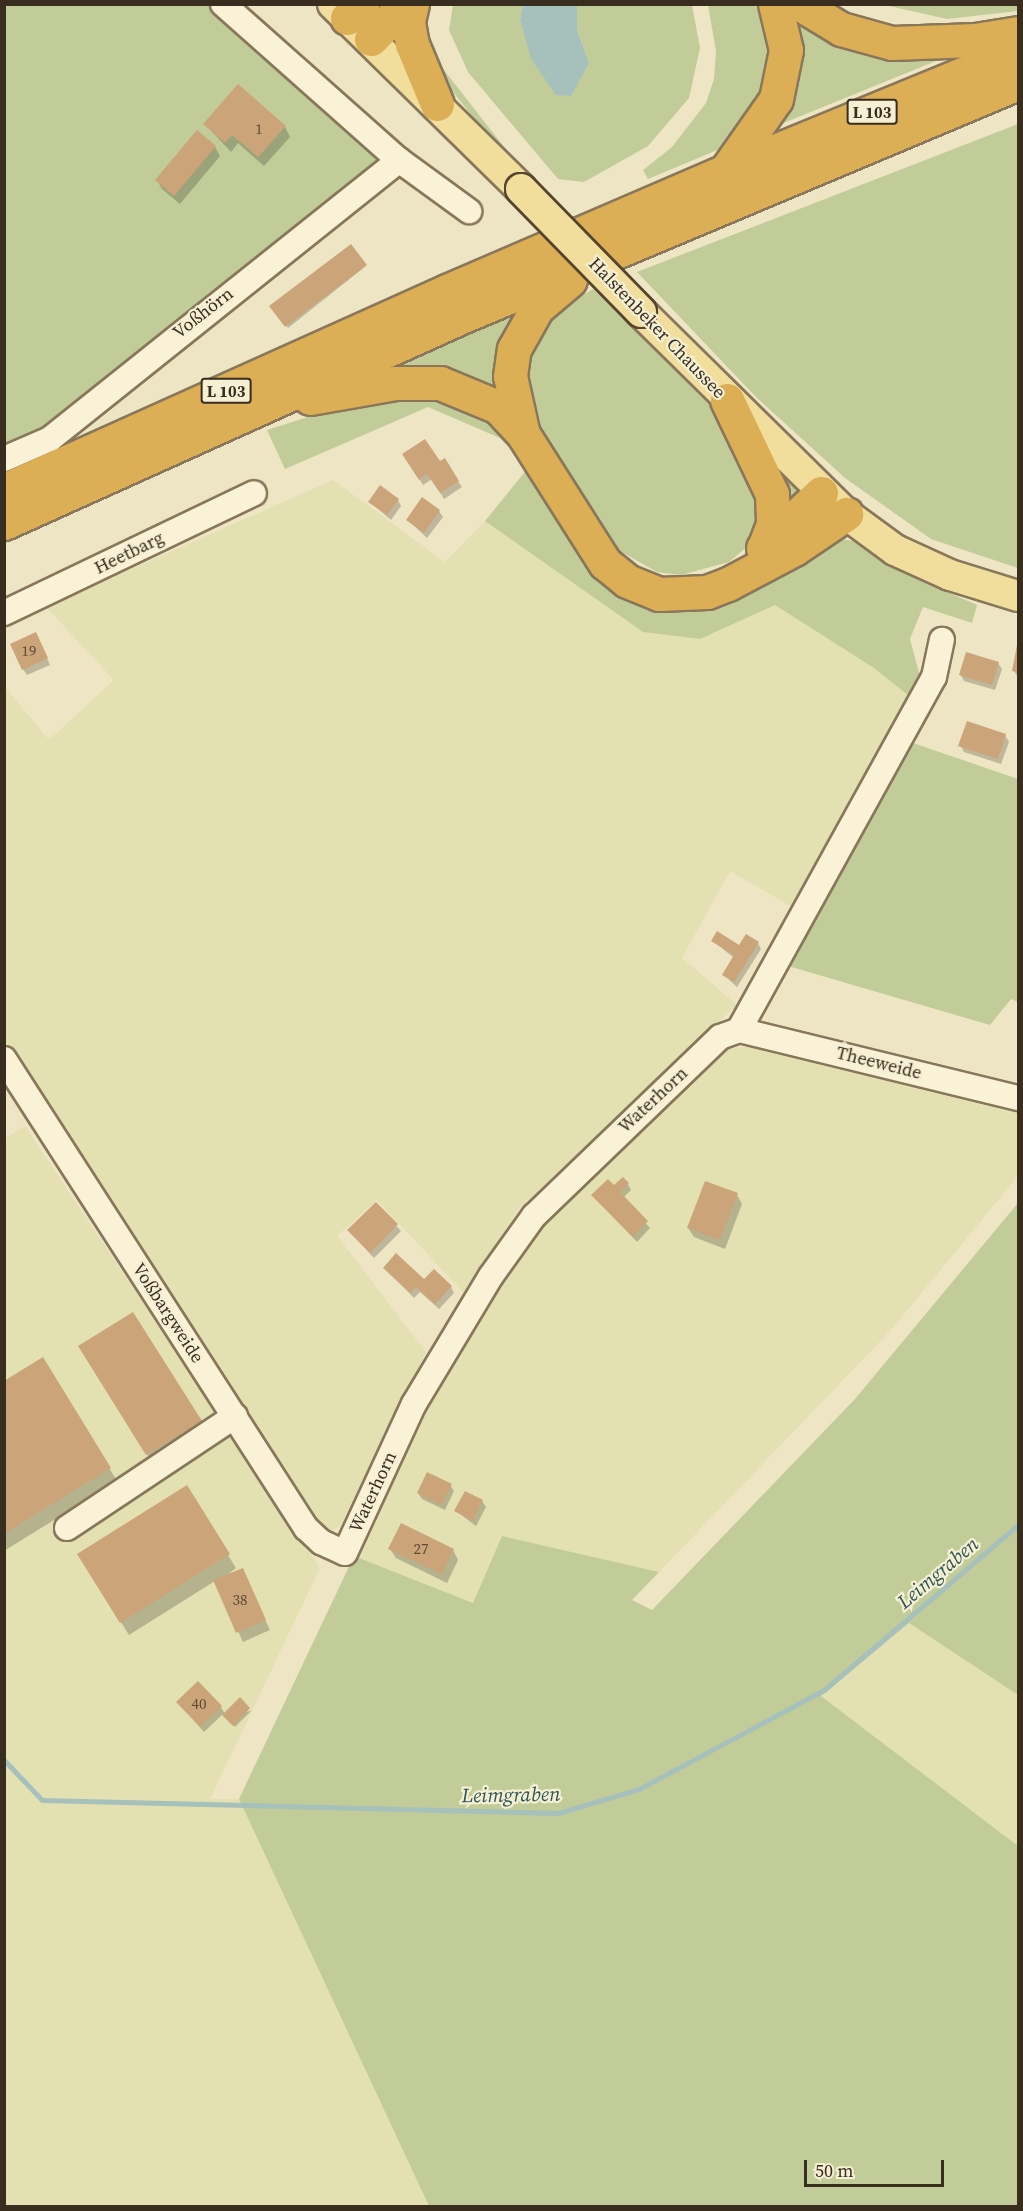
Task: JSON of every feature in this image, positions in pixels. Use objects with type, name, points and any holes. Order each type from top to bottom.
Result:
[{"type":"highway","points":[[353,16],[405,4]]},
{"type":"highway","points":[[411,4],[408,22],[412,44],[437,104]]},
{"type":"highway","points":[[726,171],[777,99],[786,50],[775,4]]},
{"type":"highway","points":[[800,4],[841,29],[892,43],[975,40],[1018,33]]},
{"type":"highway","name":"L 103","points":[[4,490],[726,171],[1018,51]]},
{"type":"highway","name":"L 103","points":[[4,523],[589,263],[1018,83]]},
{"type":"highway","name":"L 103","points":[[523,434],[510,376],[518,337],[537,308],[589,263]]},
{"type":"highway","name":"L 103","points":[[265,406],[396,383],[440,383],[498,407],[523,434],[597,553],[615,573],[640,587],[672,596],[707,592],[728,584],[794,549],[846,514]]},
{"type":"highway","name":"L 103","points":[[727,400],[772,494],[773,525],[764,547]]},
{"type":"highway","name":"L 103","points":[[728,584],[821,493]]},
{"type":"main road","name":"Halstenbeker Chaussee","points":[[353,16],[727,400],[821,493],[895,550],[950,575],[1018,596]]},
{"type":"street","points":[[223,4],[399,160],[469,211]]},
{"type":"street","name":"Voßhörn","points":[[4,459],[50,439],[399,160]]},
{"type":"street","name":"Heetbarg","points":[[4,613],[254,493]]},
{"type":"street","points":[[739,1030],[934,677],[942,640]]},
{"type":"street","name":"Theeweide","points":[[739,1030],[1018,1098]]},
{"type":"street","name":"Waterhorn","points":[[345,1554],[414,1404],[492,1276],[534,1216],[720,1037],[739,1030]]},
{"type":"street","name":"Voßbargweide","points":[[4,1059],[306,1528],[321,1542],[345,1554]]},
{"type":"street","points":[[67,1528],[235,1416]]},
{"type":"shaded area","points":[[333,480],[445,562],[485,521],[643,632],[700,639],[775,605],[874,668],[913,699],[794,908],[730,871],[682,958],[737,1005],[520,1207],[464,1293],[377,1200],[337,1236],[426,1352],[340,1526],[331,1531],[320,1527],[5,1040],[4,686],[49,740],[114,680],[46,607]]},
{"type":"shaded area","points":[[752,1046],[1018,1109],[1018,1176],[890,1331],[659,1572],[502,1536],[473,1603],[354,1556],[425,1407],[510,1267],[544,1222],[726,1049]]},
{"type":"shaded area","points":[[25,1126],[320,1568],[210,1799],[239,1799],[429,2206],[5,2206],[4,1139]]},
{"type":"shaded area","points":[[909,1623],[1018,1695],[1018,1846],[821,1696]]},
{"type":"green space","points":[[1018,4],[1018,11],[947,19],[885,5]]},
{"type":"green space","points":[[4,5],[210,5],[379,162],[4,470]]},
{"type":"green space","points":[[420,5],[430,5],[427,29],[431,46],[444,70],[533,184],[490,139],[439,74],[427,53]]},
{"type":"green space","points":[[453,5],[523,5],[520,19],[589,63],[577,29],[577,5],[692,5],[700,48],[689,98],[648,146],[584,182],[558,179],[468,72],[449,30]]},
{"type":"green space","points":[[708,5],[764,5],[775,72],[747,127],[722,148],[648,179],[643,170],[672,147],[706,103],[714,79],[716,51]]},
{"type":"green space","points":[[782,5],[958,52],[769,129]]},
{"type":"green space","points":[[1018,124],[1018,568],[931,539],[845,478],[756,397],[637,272]]},
{"type":"green space","points":[[593,289],[664,347],[719,414],[763,511],[748,546],[729,562],[681,575],[657,572],[618,550],[570,486],[530,418],[523,384],[530,341],[550,315]]},
{"type":"green space","points":[[526,301],[506,403],[345,381]]},
{"type":"green space","points":[[431,391],[506,429],[535,472],[570,541],[612,584],[651,602],[838,538],[852,541],[924,582],[977,605],[972,623],[923,607],[910,639],[921,680],[913,699],[874,668],[775,605],[700,639],[643,632],[485,521],[528,468],[500,438],[428,407],[285,469],[267,430],[371,397]]},
{"type":"green space","points":[[781,474],[803,493],[785,511]]},
{"type":"green space","points":[[913,743],[1018,779],[1018,1002],[1011,999],[990,1025],[788,966]]},
{"type":"green space","points":[[1018,1203],[1018,1695],[909,1623],[821,1696],[1018,1846],[1018,2206],[429,2206],[239,1799],[354,1556],[473,1603],[502,1536],[659,1572],[632,1600],[652,1610],[855,1399]]},
{"type":"water","points":[[523,5],[577,5],[577,29],[589,63],[571,96],[556,95],[531,59],[520,19]]},
{"type":"building","points":[[238,84],[286,126],[258,157],[232,135],[225,143],[203,124]]},
{"type":"building","points":[[197,130],[216,146],[174,196],[155,180]]},
{"type":"building","points":[[351,244],[367,265],[285,327],[269,306]]},
{"type":"building","points":[[425,439],[440,461],[445,458],[459,481],[440,493],[427,474],[419,480],[402,454]]},
{"type":"building","points":[[380,485],[399,499],[387,515],[368,502]]},
{"type":"building","points":[[422,497],[440,510],[424,533],[406,520]]},
{"type":"building","points":[[36,632],[48,658],[22,670],[10,644]]},
{"type":"building","points":[[1018,640],[1018,672],[1012,671]]},
{"type":"building","points":[[966,652],[999,662],[992,685],[959,675]]},
{"type":"building","points":[[967,721],[1006,734],[998,759],[958,746]]},
{"type":"building","points":[[717,931],[739,945],[746,934],[759,942],[734,982],[722,975],[734,955],[711,941]]},
{"type":"building","points":[[623,1177],[629,1183],[620,1192],[648,1221],[633,1237],[591,1195],[608,1179],[614,1185]]},
{"type":"building","points":[[705,1181],[738,1193],[720,1240],[687,1228]]},
{"type":"building","points":[[376,1202],[398,1224],[370,1253],[347,1230]]},
{"type":"building","points":[[396,1253],[424,1279],[434,1269],[452,1286],[435,1304],[416,1287],[410,1293],[383,1268]]},
{"type":"building","points":[[133,1312],[202,1421],[146,1455],[78,1346]]},
{"type":"building","points":[[43,1357],[111,1468],[4,1534],[4,1381]]},
{"type":"building","points":[[427,1472],[452,1484],[441,1505],[417,1493]]},
{"type":"building","points":[[187,1485],[230,1554],[120,1623],[77,1554]]},
{"type":"building","points":[[465,1491],[483,1500],[473,1521],[454,1511]]},
{"type":"building","points":[[401,1523],[454,1549],[442,1574],[388,1549]]},
{"type":"building","points":[[243,1568],[266,1620],[236,1633],[213,1580]]},
{"type":"building","points":[[198,1681],[222,1706],[200,1727],[176,1702]]},
{"type":"building","points":[[240,1697],[250,1708],[233,1726],[222,1715]]},
{"type":"waterway","name":"Leimgraben","points":[[4,1760],[42,1800],[558,1813],[639,1789],[824,1690],[1018,1525]]}]
